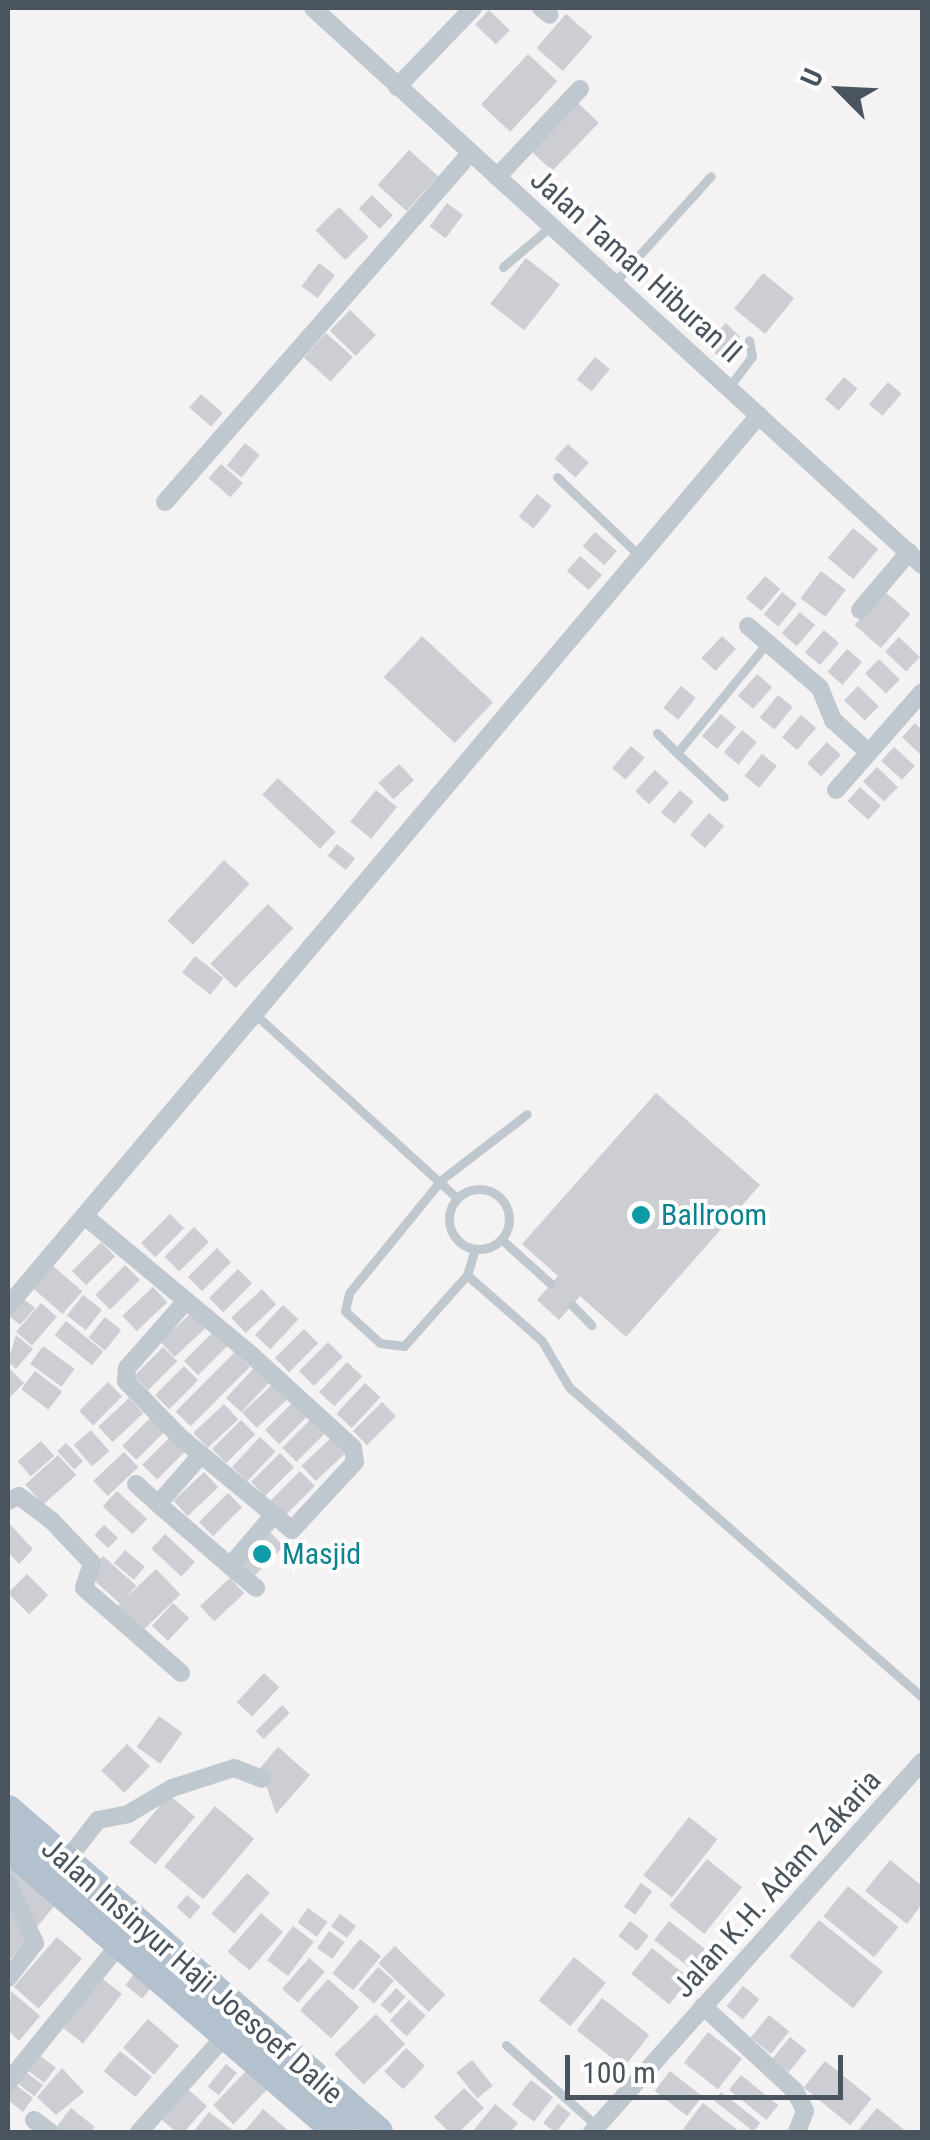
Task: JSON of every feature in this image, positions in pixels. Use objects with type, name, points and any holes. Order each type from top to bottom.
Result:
[{"type":"main road","name":"Jalan Insinyur Haji Joesoef Dalie","points":[[8,1810],[378,2132]]},
{"type":"main road","name":"Jalan Insinyur Haji Joesoef Dalie","points":[[9,1853],[338,2132]]},
{"type":"street","name":"Jalan Taman Hiburan II","points":[[313,8],[916,558]]},
{"type":"street","points":[[396,87],[473,8]]},
{"type":"street","points":[[497,177],[580,89]]},
{"type":"street","points":[[165,502],[470,153]]},
{"type":"street","points":[[8,1306],[87,1218],[759,415]]},
{"type":"street","points":[[860,610],[916,558]]},
{"type":"street","points":[[748,626],[820,688],[834,720],[868,752]]},
{"type":"street","points":[[836,790],[922,692]]},
{"type":"street","points":[[87,1218],[186,1301],[355,1452],[355,1462],[292,1530],[272,1518],[200,1454],[133,1390],[125,1374],[186,1301]]},
{"type":"street","points":[[158,1504],[200,1454]]},
{"type":"street","points":[[136,1484],[256,1588]]},
{"type":"street","points":[[8,1501],[19,1496],[52,1521],[92,1563],[84,1588],[182,1673]]},
{"type":"street","points":[[230,1566],[272,1518]]},
{"type":"street","name":"Jalan K.H. Adam Zakaria","points":[[595,2130],[922,1762]]},
{"type":"street","points":[[66,1861],[98,1820],[128,1814],[172,1788],[234,1768],[262,1779]]},
{"type":"street","points":[[8,1883],[35,1936],[33,1949],[8,1978]]},
{"type":"street","points":[[8,2082],[119,1945]]},
{"type":"street","points":[[703,2006],[795,2091],[806,2111],[797,2132]]},
{"type":"street","points":[[139,2132],[226,2035]]},
{"type":"street","points":[[34,2120],[50,2132]]},
{"type":"lane","points":[[614,283],[711,176]]},
{"type":"lane","points":[[502,266],[551,226]]},
{"type":"lane","points":[[729,387],[752,357],[749,340]]},
{"type":"lane","points":[[558,477],[639,554]]},
{"type":"lane","points":[[677,752],[768,642]]},
{"type":"lane","points":[[657,733],[724,797]]},
{"type":"lane","points":[[257,1016],[457,1198]]},
{"type":"lane","points":[[475,1249],[467,1275],[404,1346],[393,1350],[345,1311],[349,1293],[440,1180],[527,1114]]},
{"type":"lane","points":[[475,1249],[452,1233],[449,1215],[457,1198],[483,1188],[500,1196],[509,1213],[501,1239]]},
{"type":"lane","points":[[475,1249],[501,1239]]},
{"type":"lane","points":[[501,1239],[552,1284]]},
{"type":"lane","points":[[467,1275],[542,1341],[568,1387],[922,1697]]},
{"type":"lane","points":[[572,1305],[592,1325]]},
{"type":"lane","points":[[506,2044],[595,2130]]},
{"type":"building","points":[[489,10],[510,30],[496,45],[475,24]]},
{"type":"building","points":[[566,14],[592,37],[563,71],[536,48]]},
{"type":"building","points":[[528,54],[557,81],[510,132],[481,104]]},
{"type":"building","points":[[575,100],[599,123],[552,171],[528,148]]},
{"type":"building","points":[[409,150],[438,176],[407,211],[378,185]]},
{"type":"building","points":[[372,195],[393,215],[380,229],[359,209]]},
{"type":"building","points":[[447,203],[463,215],[446,238],[430,226]]},
{"type":"building","points":[[339,207],[369,237],[345,260],[316,230]]},
{"type":"building","points":[[526,258],[560,284],[524,330],[490,304]]},
{"type":"building","points":[[319,263],[335,275],[318,298],[302,286]]},
{"type":"building","points":[[763,273],[794,298],[765,334],[734,309]]},
{"type":"building","points":[[350,310],[376,335],[356,356],[330,331]]},
{"type":"building","points":[[726,323],[740,337],[720,358],[705,344]]},
{"type":"building","points":[[326,333],[353,357],[331,382],[304,358]]},
{"type":"building","points":[[595,357],[610,369],[592,391],[577,380]]},
{"type":"building","points":[[844,377],[858,389],[839,411],[825,399]]},
{"type":"building","points":[[888,382],[902,394],[883,416],[869,404]]},
{"type":"building","points":[[201,394],[223,413],[211,427],[189,408]]},
{"type":"building","points":[[245,443],[260,455],[242,477],[227,466]]},
{"type":"building","points":[[568,444],[589,463],[575,478],[555,459]]},
{"type":"building","points":[[221,464],[243,483],[230,497],[209,478]]},
{"type":"building","points":[[537,494],[552,506],[534,528],[519,517]]},
{"type":"building","points":[[853,528],[878,549],[853,579],[828,558]]},
{"type":"building","points":[[595,532],[617,551],[604,565],[583,546]]},
{"type":"building","points":[[580,556],[602,575],[589,590],[567,571]]},
{"type":"building","points":[[821,571],[846,590],[825,617],[801,598]]},
{"type":"building","points":[[765,576],[780,589],[761,611],[746,598]]},
{"type":"building","points":[[884,591],[910,614],[881,648],[854,625]]},
{"type":"building","points":[[782,592],[797,604],[779,626],[764,615]]},
{"type":"building","points":[[800,612],[815,625],[797,646],[782,633]]},
{"type":"building","points":[[824,630],[839,643],[820,665],[805,652]]},
{"type":"building","points":[[422,636],[493,702],[455,743],[384,677]]},
{"type":"building","points":[[722,636],[736,649],[715,671],[702,658]]},
{"type":"building","points":[[899,637],[920,657],[906,672],[885,651]]},
{"type":"building","points":[[847,649],[862,662],[842,685],[827,672]]},
{"type":"building","points":[[879,659],[900,679],[886,694],[865,673]]},
{"type":"building","points":[[757,674],[772,687],[753,709],[738,696]]},
{"type":"building","points":[[681,686],[696,698],[678,720],[663,708]]},
{"type":"building","points":[[858,686],[879,706],[865,721],[844,700]]},
{"type":"building","points":[[778,695],[793,707],[775,729],[760,718]]},
{"type":"building","points":[[721,714],[736,727],[717,749],[702,736]]},
{"type":"building","points":[[801,715],[816,728],[797,750],[782,737]]},
{"type":"building","points":[[915,723],[922,730],[922,756],[902,737]]},
{"type":"building","points":[[742,730],[757,742],[739,764],[724,753]]},
{"type":"building","points":[[827,742],[841,755],[821,776],[807,763]]},
{"type":"building","points":[[631,746],[645,758],[626,780],[612,768]]},
{"type":"building","points":[[894,747],[915,766],[902,780],[881,761]]},
{"type":"building","points":[[762,754],[777,766],[759,788],[744,776]]},
{"type":"building","points":[[399,764],[414,780],[394,799],[379,783]]},
{"type":"building","points":[[877,767],[898,787],[884,802],[863,781]]},
{"type":"building","points":[[655,770],[669,783],[649,804],[635,791]]},
{"type":"building","points":[[278,778],[336,832],[320,849],[262,795]]},
{"type":"building","points":[[860,787],[881,806],[868,820],[847,801]]},
{"type":"building","points":[[376,790],[397,807],[371,839],[350,822]]},
{"type":"building","points":[[680,790],[694,802],[675,824],[661,812]]},
{"type":"building","points":[[709,813],[724,826],[705,848],[690,835]]},
{"type":"building","points":[[337,844],[355,858],[346,870],[328,856]]},
{"type":"building","points":[[224,860],[250,884],[193,945],[167,921]]},
{"type":"building","points":[[268,904],[293,928],[236,988],[210,964]]},
{"type":"building","points":[[195,956],[223,978],[210,995],[182,973]]},
{"type":"building","name":"Ballroom","points":[[656,1093],[760,1185],[626,1337],[580,1296],[559,1320],[537,1300],[558,1276],[522,1244]]},
{"type":"building","points":[[170,1214],[184,1228],[155,1257],[141,1243]]},
{"type":"building","points":[[194,1227],[209,1242],[179,1272],[164,1257]]},
{"type":"building","points":[[101,1242],[115,1256],[86,1285],[72,1271]]},
{"type":"building","points":[[217,1248],[231,1262],[202,1291],[188,1277]]},
{"type":"building","points":[[52,1265],[82,1291],[63,1314],[32,1288]]},
{"type":"building","points":[[125,1265],[140,1280],[110,1310],[95,1295]]},
{"type":"building","points":[[238,1269],[252,1283],[223,1312],[209,1298]]},
{"type":"building","points":[[153,1287],[167,1302],[137,1331],[122,1316]]},
{"type":"building","points":[[262,1289],[276,1304],[246,1333],[231,1318]]},
{"type":"building","points":[[83,1295],[102,1310],[86,1330],[67,1315]]},
{"type":"building","points":[[20,1296],[35,1308],[20,1325],[8,1315]]},
{"type":"building","points":[[41,1303],[57,1317],[32,1345],[16,1332]]},
{"type":"building","points":[[283,1305],[298,1319],[270,1349],[255,1335]]},
{"type":"building","points":[[191,1313],[205,1328],[175,1357],[160,1342]]},
{"type":"building","points":[[105,1317],[121,1330],[105,1350],[89,1337]]},
{"type":"building","points":[[66,1321],[103,1351],[92,1365],[55,1335]]},
{"type":"building","points":[[304,1329],[318,1343],[289,1372],[275,1358]]},
{"type":"building","points":[[213,1332],[227,1346],[198,1375],[184,1361]]},
{"type":"building","points":[[16,1335],[33,1349],[16,1369],[8,1362]]},
{"type":"building","points":[[328,1342],[343,1357],[314,1386],[299,1371]]},
{"type":"building","points":[[43,1346],[75,1369],[62,1387],[30,1364]]},
{"type":"building","points":[[163,1347],[177,1361],[148,1390],[134,1376]]},
{"type":"building","points":[[235,1352],[250,1367],[190,1426],[176,1411]]},
{"type":"building","points":[[347,1362],[362,1376],[334,1406],[319,1392]]},
{"type":"building","points":[[184,1366],[198,1380],[169,1409],[155,1395]]},
{"type":"building","points":[[8,1367],[24,1383],[8,1399]]},
{"type":"building","points":[[254,1368],[269,1382],[241,1412],[226,1398]]},
{"type":"building","points":[[35,1371],[62,1391],[48,1410],[21,1389]]},
{"type":"building","points":[[108,1382],[122,1396],[93,1425],[79,1411]]},
{"type":"building","points":[[365,1383],[380,1397],[352,1428],[336,1414]]},
{"type":"building","points":[[273,1384],[287,1399],[257,1428],[242,1413]]},
{"type":"building","points":[[129,1398],[143,1413],[113,1442],[98,1427]]},
{"type":"building","points":[[294,1401],[308,1415],[279,1444],[265,1430]]},
{"type":"building","points":[[382,1402],[396,1416],[367,1445],[353,1431]]},
{"type":"building","points":[[224,1404],[238,1419],[208,1448],[193,1433]]},
{"type":"building","points":[[152,1416],[166,1430],[136,1460],[122,1446]]},
{"type":"building","points":[[312,1418],[326,1432],[296,1462],[282,1448]]},
{"type":"building","points":[[241,1420],[255,1434],[226,1463],[212,1449]]},
{"type":"building","points":[[91,1430],[109,1451],[92,1466],[74,1445]]},
{"type":"building","points":[[172,1435],[187,1450],[157,1480],[142,1465]]},
{"type":"building","points":[[260,1437],[275,1451],[247,1481],[232,1467]]},
{"type":"building","points":[[332,1437],[346,1452],[316,1481],[301,1466]]},
{"type":"building","points":[[41,1441],[54,1456],[31,1476],[18,1461]]},
{"type":"building","points":[[66,1443],[83,1461],[74,1469],[57,1451]]},
{"type":"building","points":[[124,1452],[138,1467],[108,1496],[93,1481]]},
{"type":"building","points":[[280,1453],[294,1467],[265,1496],[251,1482]]},
{"type":"building","points":[[58,1455],[76,1475],[43,1505],[25,1484]]},
{"type":"building","points":[[300,1471],[315,1486],[285,1516],[270,1501]]},
{"type":"building","points":[[204,1472],[218,1487],[188,1516],[173,1501]]},
{"type":"building","points":[[117,1491],[147,1519],[133,1534],[103,1506]]},
{"type":"building","points":[[228,1493],[242,1507],[213,1536],[199,1522]]},
{"type":"building","points":[[8,1522],[33,1549],[19,1564],[8,1552]]},
{"type":"building","points":[[104,1525],[118,1538],[108,1548],[94,1535]]},
{"type":"building","name":"Masjid","points":[[270,1532],[284,1546],[254,1576],[240,1562]]},
{"type":"building","points":[[165,1534],[195,1562],[181,1577],[151,1549]]},
{"type":"building","points":[[125,1550],[145,1567],[134,1580],[114,1563]]},
{"type":"building","points":[[103,1556],[136,1586],[120,1604],[87,1574]]},
{"type":"building","points":[[156,1569],[180,1594],[141,1632],[117,1607]]},
{"type":"building","points":[[27,1574],[48,1595],[29,1614],[8,1593]]},
{"type":"building","points":[[230,1578],[244,1593],[214,1621],[200,1606]]},
{"type":"building","points":[[173,1603],[189,1618],[168,1641],[152,1626]]},
{"type":"building","points":[[264,1673],[279,1687],[252,1717],[237,1702]]},
{"type":"building","points":[[282,1705],[290,1713],[264,1739],[256,1731]]},
{"type":"building","points":[[159,1716],[182,1733],[160,1764],[137,1747]]},
{"type":"building","points":[[127,1744],[150,1766],[124,1793],[101,1771]]},
{"type":"building","points":[[278,1747],[310,1775],[276,1814],[260,1768]]},
{"type":"building","points":[[169,1795],[195,1817],[155,1864],[129,1842]]},
{"type":"building","points":[[215,1806],[254,1839],[203,1899],[164,1867]]},
{"type":"building","points":[[689,1817],[717,1839],[672,1897],[643,1875]]},
{"type":"building","points":[[8,1856],[61,1898],[8,1962]]},
{"type":"building","points":[[707,1859],[742,1887],[704,1934],[669,1906]]},
{"type":"building","points":[[890,1860],[922,1886],[922,1904],[907,1924],[865,1891]]},
{"type":"building","points":[[247,1873],[270,1893],[234,1933],[212,1914]]},
{"type":"building","points":[[641,1883],[652,1891],[635,1915],[624,1906]]},
{"type":"building","points":[[848,1886],[899,1927],[874,1957],[823,1916]]},
{"type":"building","points":[[187,1895],[201,1907],[190,1919],[177,1907]]},
{"type":"building","points":[[308,1908],[327,1922],[317,1937],[297,1923]]},
{"type":"building","points":[[261,1913],[283,1932],[249,1971],[228,1951]]},
{"type":"building","points":[[340,1914],[356,1926],[347,1938],[331,1926]]},
{"type":"building","points":[[819,1920],[883,1972],[853,2008],[789,1957]]},
{"type":"building","points":[[630,1921],[649,1936],[637,1951],[618,1936]]},
{"type":"building","points":[[669,1921],[707,1951],[692,1969],[654,1940]]},
{"type":"building","points":[[293,1926],[314,1942],[288,1976],[267,1960]]},
{"type":"building","points":[[329,1931],[345,1942],[333,1959],[317,1948]]},
{"type":"building","points":[[57,1937],[82,1959],[39,2008],[14,1987]]},
{"type":"building","points":[[360,1939],[381,1956],[353,1990],[332,1973]]},
{"type":"building","points":[[395,1946],[445,1995],[429,2012],[378,1963]]},
{"type":"building","points":[[652,1948],[690,1979],[669,2004],[631,1974]]},
{"type":"building","points":[[574,1957],[606,1983],[571,2026],[539,2001]]},
{"type":"building","points":[[309,1958],[325,1972],[298,2003],[282,1989]]},
{"type":"building","points":[[378,1967],[394,1981],[374,2003],[358,1990]]},
{"type":"building","points":[[134,1974],[151,1988],[142,1999],[125,1985]]},
{"type":"building","points":[[99,1976],[122,1994],[83,2043],[60,2026]]},
{"type":"building","points":[[328,1979],[359,2007],[331,2038],[300,2010]]},
{"type":"building","points":[[743,1986],[759,1999],[743,2019],[727,2006]]},
{"type":"building","points":[[396,1988],[406,1997],[390,2014],[381,2005]]},
{"type":"building","points":[[11,1991],[40,2016],[19,2041],[8,2030]]},
{"type":"building","points":[[602,1998],[649,2035],[624,2067],[577,2030]]},
{"type":"building","points":[[409,2000],[426,2016],[407,2036],[390,2020]]},
{"type":"building","points":[[376,2014],[405,2044],[363,2085],[334,2054]]},
{"type":"building","points":[[769,2015],[789,2031],[771,2054],[751,2038]]},
{"type":"building","points":[[148,2019],[179,2046],[154,2075],[123,2048]]},
{"type":"building","points":[[708,2032],[742,2058],[718,2089],[684,2063]]},
{"type":"building","points":[[790,2037],[806,2050],[789,2072],[772,2059]]},
{"type":"building","points":[[406,2048],[425,2066],[403,2089],[384,2071]]},
{"type":"building","points":[[120,2051],[152,2077],[136,2097],[104,2071]]},
{"type":"building","points":[[39,2055],[56,2068],[44,2083],[28,2070]]},
{"type":"building","points":[[472,2060],[493,2086],[477,2098],[456,2073]]},
{"type":"building","points":[[825,2061],[872,2099],[850,2125],[804,2087]]},
{"type":"building","points":[[226,2064],[237,2073],[219,2095],[208,2087]]},
{"type":"building","points":[[62,2068],[84,2092],[56,2115],[37,2097]]},
{"type":"building","points":[[248,2069],[268,2088],[233,2124],[213,2105]]},
{"type":"building","points":[[23,2070],[43,2085],[35,2096],[15,2081]]},
{"type":"building","points":[[670,2071],[702,2096],[687,2116],[655,2091]]},
{"type":"building","points":[[741,2075],[778,2105],[766,2120],[729,2090]]},
{"type":"building","points":[[531,2080],[553,2097],[534,2122],[512,2104]]},
{"type":"building","points":[[11,2081],[33,2098],[23,2112],[8,2100]]},
{"type":"building","points":[[182,2084],[207,2106],[184,2132],[176,2132],[155,2114]]},
{"type":"building","points":[[464,2088],[484,2108],[459,2132],[449,2132],[434,2117]]},
{"type":"building","points":[[721,2092],[760,2123],[754,2131],[714,2101]]},
{"type":"building","points":[[703,2103],[740,2132],[683,2129]]},
{"type":"building","points":[[495,2104],[518,2123],[510,2132],[472,2132]]},
{"type":"building","points":[[558,2104],[571,2114],[556,2132],[543,2123]]},
{"type":"building","points":[[71,2108],[95,2127],[90,2132],[54,2130]]},
{"type":"building","points":[[877,2108],[907,2132],[857,2132]]},
{"type":"building","points":[[263,2109],[290,2132],[244,2132]]},
{"type":"building","points":[[209,2112],[235,2132],[193,2132]]},
{"type":"place","name":"Ballroom","points":[[641,1215]]},
{"type":"place","name":"Masjid","points":[[262,1554]]}]
